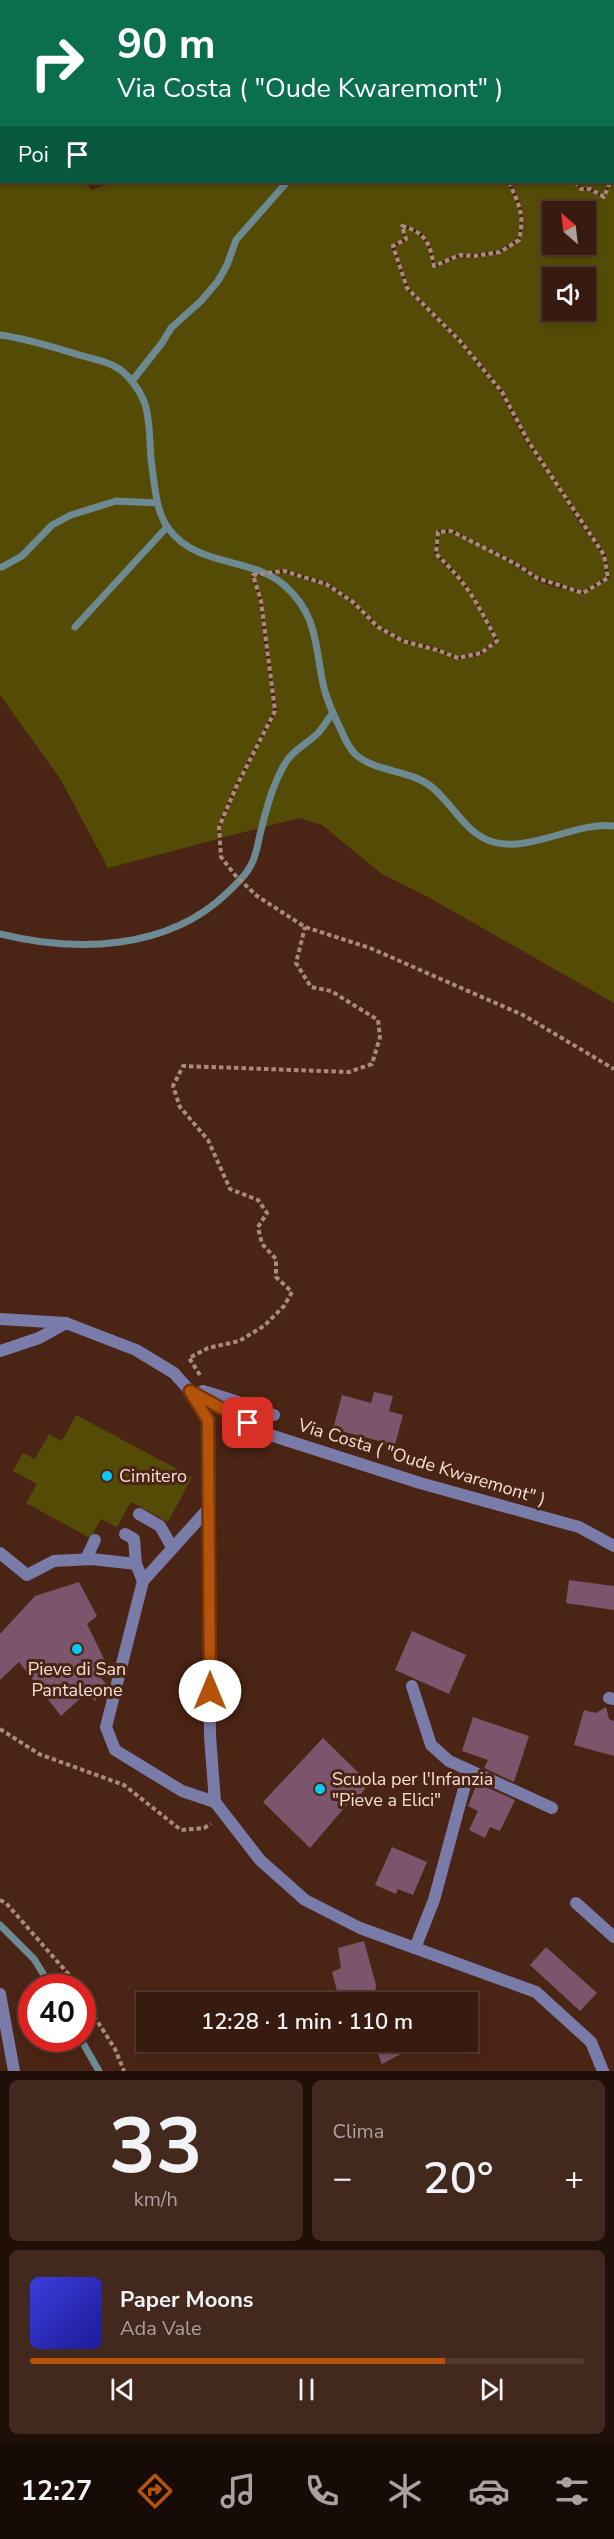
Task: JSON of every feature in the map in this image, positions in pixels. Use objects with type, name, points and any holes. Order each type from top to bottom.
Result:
[{"type":"street","points":[[0,1319],[66,1323],[136,1350],[174,1373],[190,1391],[208,1420],[210,1736],[215,1802],[260,1860],[305,1900],[360,1928],[536,1992],[591,2042],[603,2071]]},
{"type":"street","points":[[0,1351],[39,1338],[66,1323]]},
{"type":"street","points":[[190,1391],[205,1392],[243,1402],[274,1415]]},
{"type":"street","name":"Via Costa ( \"Oude Kwaremont\" )","points":[[190,1391],[267,1434],[420,1483],[579,1527],[614,1546]]},
{"type":"street","points":[[209,1508],[143,1581],[106,1727],[115,1750],[182,1791],[215,1802]]},
{"type":"street","points":[[139,1514],[160,1527],[172,1547]]},
{"type":"street","points":[[125,1534],[134,1539],[136,1564],[143,1581]]},
{"type":"street","points":[[86,1560],[95,1540]]},
{"type":"street","points":[[0,1553],[27,1575],[54,1561],[86,1560],[136,1564]]},
{"type":"street","points":[[412,1686],[431,1745],[449,1761],[552,1808]]},
{"type":"street","points":[[415,1948],[434,1900],[469,1770]]},
{"type":"street","points":[[576,1903],[614,1937]]},
{"type":"street","points":[[0,1994],[14,2071]]},
{"type":"path","points":[[510,183],[520,204],[523,222],[519,240],[500,252],[474,256],[460,255],[434,266],[430,247],[417,230],[402,226],[405,239],[393,246],[407,288],[460,341],[502,392],[528,441],[604,555],[608,578],[583,593],[537,578],[516,564],[451,531],[438,531],[436,554],[454,570],[474,596],[497,641],[481,653],[458,658],[403,641],[378,627],[353,602],[326,584],[284,571],[253,575],[261,602],[275,711],[219,827],[221,857],[257,896],[304,927],[370,948],[523,1015],[614,1069]]},
{"type":"path","points":[[576,183],[581,189],[591,189],[604,197],[610,183]]},
{"type":"path","points":[[190,1391],[201,1374],[189,1358],[208,1347],[239,1341],[264,1326],[284,1306],[292,1292],[276,1276],[276,1259],[261,1245],[258,1227],[267,1212],[258,1200],[230,1189],[208,1140],[180,1107],[173,1086],[183,1066],[349,1072],[372,1064],[380,1037],[378,1020],[331,991],[310,987],[296,963],[304,927]]},
{"type":"path","points":[[0,1729],[39,1754],[124,1785],[181,1830],[204,1828],[225,1816]]},
{"type":"path","points":[[0,1900],[6,1902],[68,1974]]},
{"type":"path","points":[[96,2019],[115,2049],[124,2071]]},
{"type":"shaded area","points":[[0,183],[84,183],[92,190],[110,183],[507,183],[520,215],[519,230],[517,239],[499,250],[460,254],[435,264],[431,248],[421,232],[400,223],[404,238],[391,246],[406,290],[459,342],[500,393],[526,443],[603,556],[606,577],[583,591],[537,576],[517,562],[451,529],[437,530],[434,555],[473,597],[495,640],[480,652],[458,657],[438,648],[404,639],[379,626],[354,601],[327,582],[284,569],[251,574],[259,602],[273,711],[235,785],[217,827],[218,839],[108,868],[61,780],[0,695]]},
{"type":"shaded area","points":[[511,183],[574,183],[581,190],[590,191],[604,199],[611,183],[614,183],[614,1003],[428,897],[382,874],[322,825],[299,818],[221,838],[220,828],[238,786],[277,711],[262,601],[255,577],[284,573],[325,585],[352,603],[377,628],[402,642],[437,651],[458,660],[481,655],[499,641],[466,585],[438,554],[440,533],[464,537],[535,579],[558,588],[583,594],[610,578],[606,554],[529,441],[503,391],[461,340],[409,288],[395,247],[407,240],[404,228],[422,238],[428,248],[433,268],[461,257],[474,258],[501,253],[520,240],[522,231],[522,210]]},
{"type":"shaded area","points":[[578,183],[609,183],[603,195],[591,188],[582,187]]},
{"type":"shaded area","points":[[76,1415],[192,1477],[168,1522],[131,1502],[117,1527],[101,1519],[90,1538],[26,1503],[37,1484],[13,1471],[23,1453],[35,1459],[49,1434],[62,1441]]},
{"type":"building","points":[[374,1392],[393,1396],[389,1411],[403,1415],[395,1445],[333,1429],[342,1395],[371,1403]]},
{"type":"building","points":[[569,1580],[614,1586],[614,1610],[566,1603]]},
{"type":"building","name":"Pieve di San Pantaleone","points":[[79,1582],[97,1616],[87,1624],[109,1669],[101,1678],[108,1686],[95,1701],[87,1692],[61,1716],[19,1662],[0,1680],[0,1634],[35,1596]]},
{"type":"building","points":[[412,1631],[466,1655],[449,1694],[395,1670]]},
{"type":"building","points":[[606,1707],[609,1719],[614,1721],[614,1756],[574,1745],[584,1710],[596,1713]]},
{"type":"building","points":[[473,1717],[529,1736],[514,1782],[484,1768],[488,1760],[462,1751]]},
{"type":"building","name":"Scuola per l'Infanzia \"Pieve a Elici\"","points":[[323,1738],[369,1783],[355,1803],[351,1800],[310,1848],[263,1802]]},
{"type":"building","points":[[477,1783],[515,1800],[500,1831],[490,1827],[485,1838],[469,1830],[478,1811],[468,1806]]},
{"type":"building","points":[[392,1847],[427,1862],[413,1895],[398,1889],[396,1894],[375,1885]]},
{"type":"building","points":[[364,1941],[376,1985],[375,1992],[337,1992],[332,1972],[341,1968],[338,1948]]},
{"type":"building","points":[[546,1947],[597,1993],[580,2011],[530,1965]]},
{"type":"building","points":[[377,2052],[405,2052],[382,2064]]},
{"type":"waterway","points":[[132,381],[171,328],[201,301],[218,281],[227,265],[236,240],[286,183]]},
{"type":"waterway","points":[[0,335],[32,341],[107,363],[124,372],[136,387],[147,411],[155,491],[158,507],[168,528],[180,541],[194,550],[256,569],[284,585],[295,596],[312,628],[323,686],[330,705],[355,754],[373,765],[424,782],[433,788],[475,833],[493,842],[522,843],[585,828],[614,826]]},
{"type":"waterway","points":[[2,567],[22,556],[52,525],[71,515],[116,501],[157,503]]},
{"type":"waterway","points":[[75,627],[167,527]]},
{"type":"waterway","points":[[0,934],[59,944],[120,942],[149,936],[177,926],[203,912],[227,893],[249,869],[256,852],[271,795],[281,770],[290,757],[319,732],[333,713]]},
{"type":"waterway","points":[[0,1925],[34,1959],[43,1974]]},
{"type":"waterway","points":[[88,2052],[99,2071]]},
{"type":"place","name":"Cimitero","points":[[107,1476]]},
{"type":"place","name":"Pieve di San Pantaleone","points":[[77,1649]]},
{"type":"place","name":"Scuola per l'Infanzia \"Pieve a Elici\"","points":[[320,1789]]},
{"type":"route","points":[[210,1691],[208,1420],[190,1391],[248,1423]]}]
